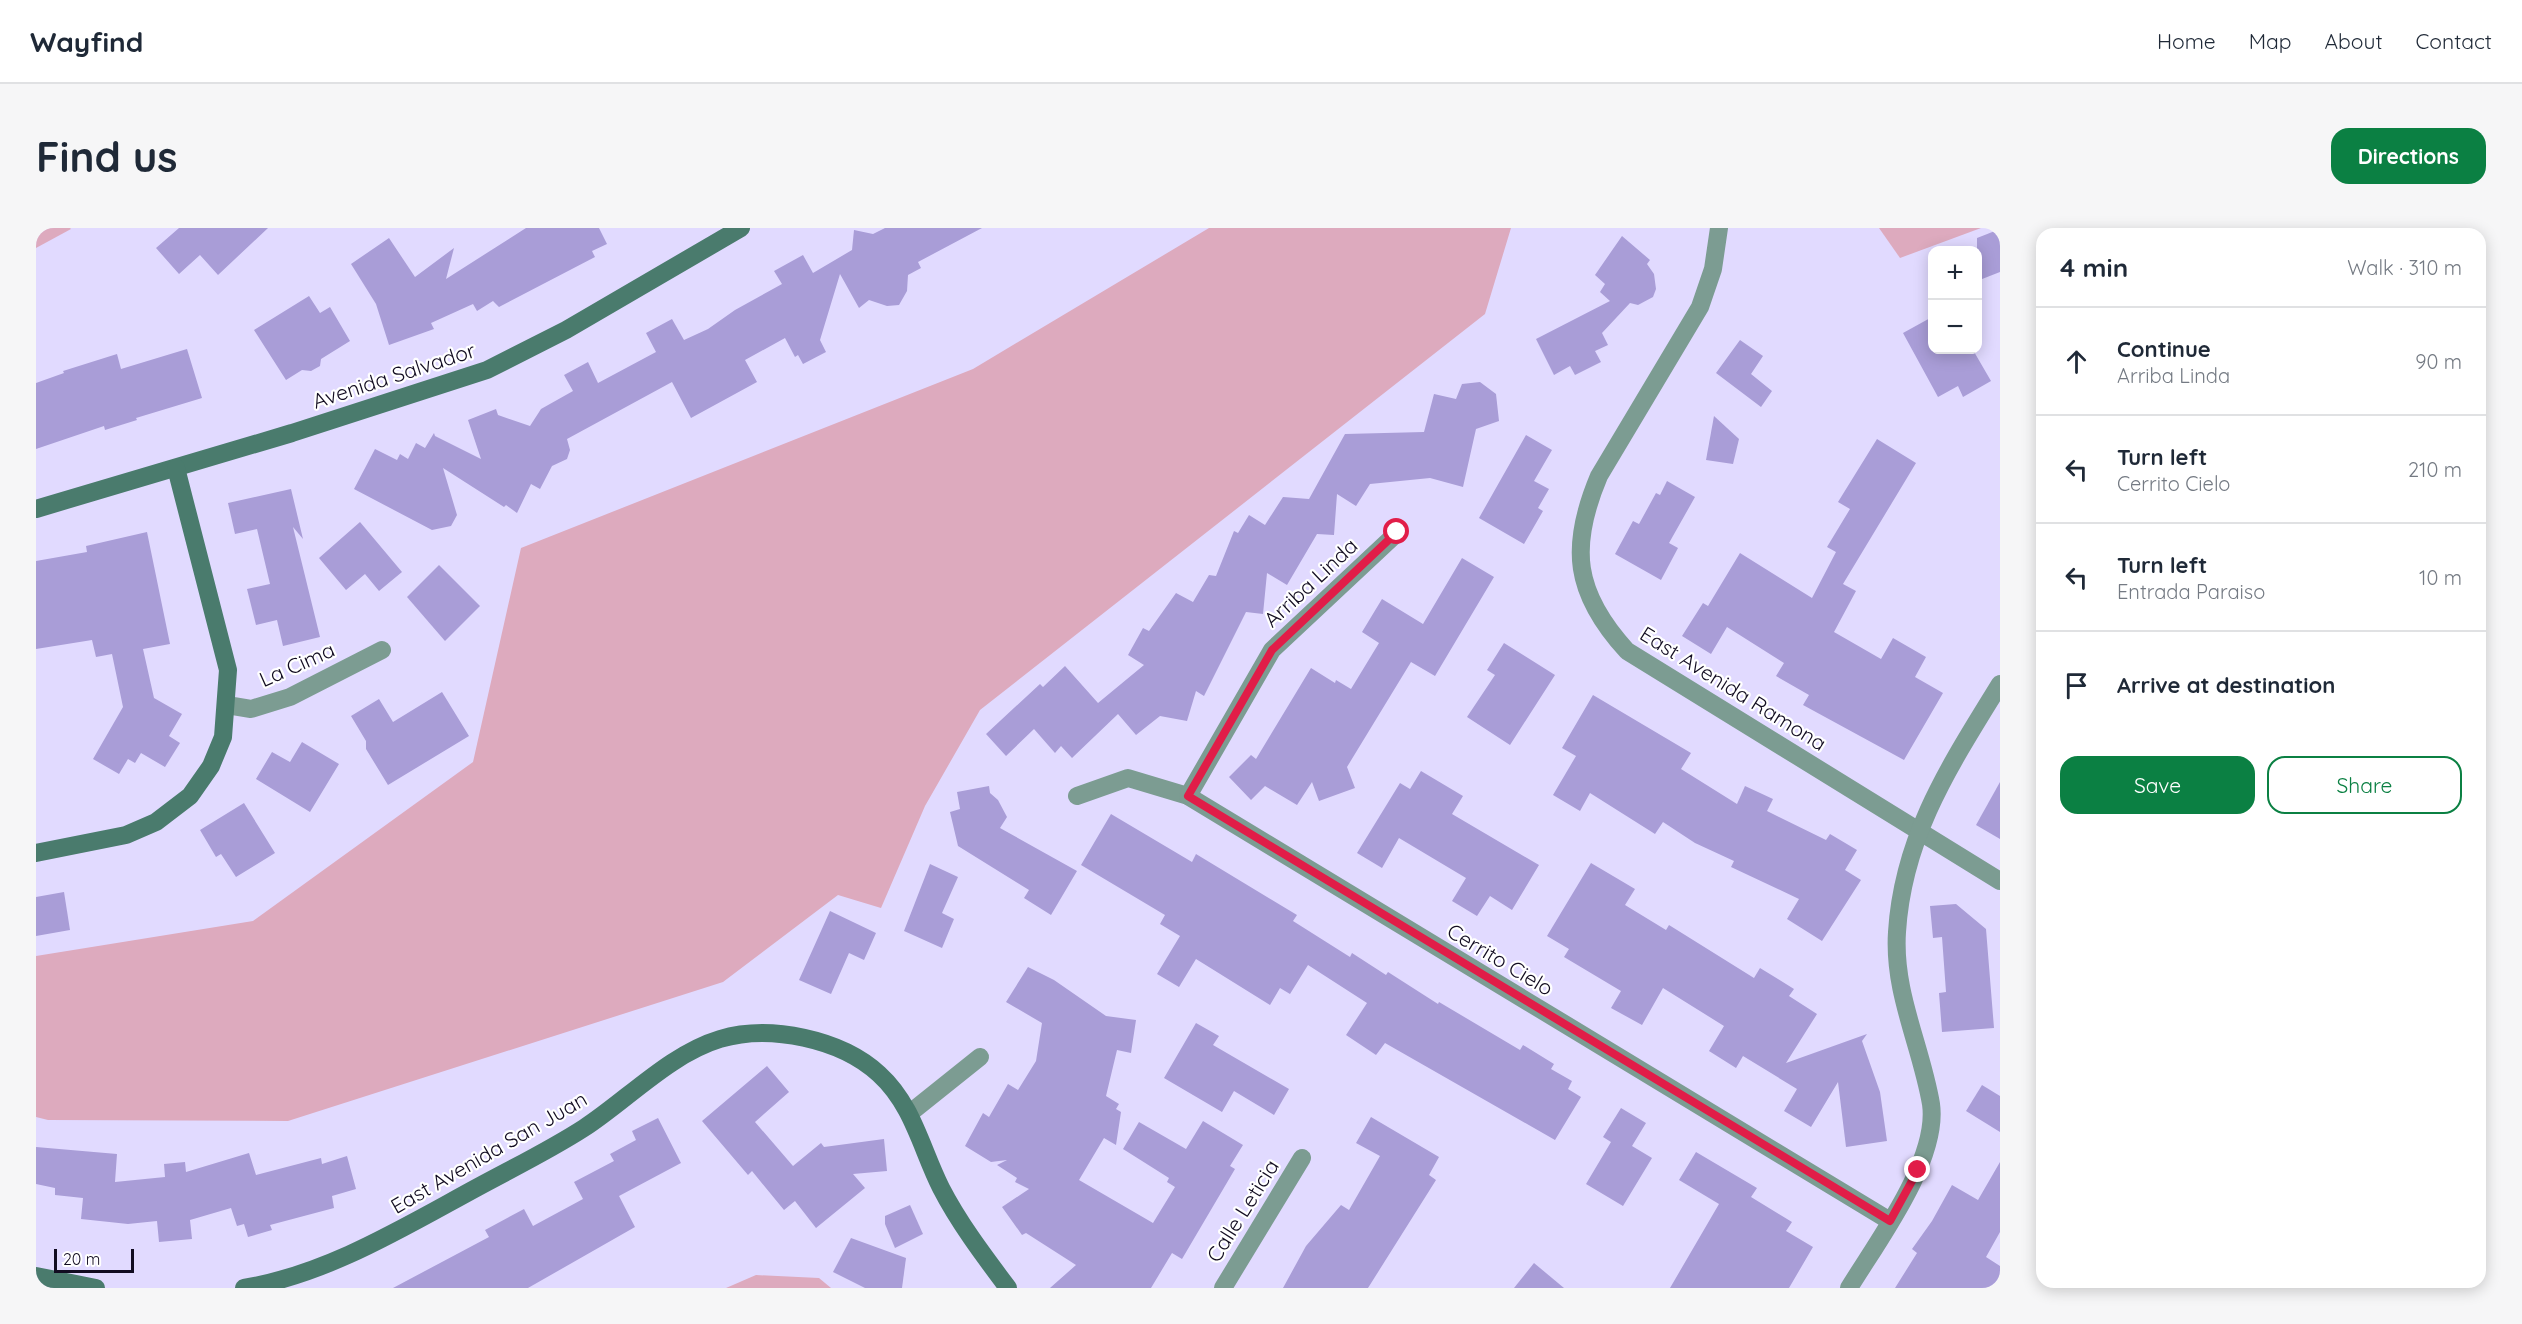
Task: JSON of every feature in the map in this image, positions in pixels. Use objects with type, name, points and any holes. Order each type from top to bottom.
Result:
[{"type":"street","name":"Avenida Salvador","points":[[36,509],[176,468],[487,370],[566,330],[741,228]]},
{"type":"street","name":"East Avenida Ramona","points":[[1719,228],[1713,269],[1700,307],[1599,476],[1587,506],[1579,552],[1585,583],[1606,628],[1627,651],[2000,881]]},
{"type":"street","points":[[36,853],[126,834],[156,822],[190,796],[211,766],[223,737],[228,670],[176,468]]},
{"type":"street","name":"Arriba Linda","points":[[1188,796],[1272,650],[1397,532]]},
{"type":"street","name":"La Cima","points":[[227,705],[251,709],[290,697],[382,650]]},
{"type":"street","points":[[1849,1288],[1918,1170],[1927,1143],[1931,1107],[1901,997],[1898,967],[1900,903],[1918,831],[1943,777],[2000,684]]},
{"type":"street","name":"Cerrito Cielo","points":[[1077,796],[1128,778],[1188,796],[1890,1221]]},
{"type":"street","name":"East Avenida San Juan","points":[[244,1288],[275,1283],[376,1243],[583,1129],[675,1061],[720,1038],[774,1032],[809,1038],[841,1049],[879,1074],[910,1113],[941,1188],[979,1250],[1008,1288]]},
{"type":"street","points":[[910,1113],[980,1057]]},
{"type":"street","name":"Calle Leticia","points":[[1223,1288],[1302,1158]]},
{"type":"street","points":[[36,1276],[96,1288]]},
{"type":"shaded area","points":[[36,228],[70,228],[71,229],[36,248]]},
{"type":"shaded area","points":[[1209,228],[1511,228],[1485,314],[980,710],[925,806],[881,908],[838,895],[723,982],[288,1121],[48,1120],[36,1117],[36,956],[253,921],[473,762],[521,548],[973,369]]},
{"type":"shaded area","points":[[1879,228],[1981,228],[1928,246],[1900,258]]},
{"type":"shaded area","points":[[756,1275],[819,1278],[831,1288],[726,1288]]},
{"type":"building","points":[[179,228],[268,228],[218,275],[200,255],[179,274],[156,248]]},
{"type":"building","points":[[526,228],[599,228],[607,244],[592,251],[595,257],[499,307],[493,301],[477,311],[473,304],[431,323],[434,329],[389,345],[376,304],[351,264],[389,238],[415,277],[454,248],[446,279]]},
{"type":"building","points":[[885,228],[982,228],[918,262],[921,268],[908,275],[907,291],[899,305],[887,306],[869,300],[859,308],[840,274],[820,340],[826,352],[803,364],[798,355],[795,357],[785,338],[745,360],[757,382],[691,418],[672,382],[567,439],[570,450],[567,459],[552,466],[540,489],[531,484],[517,513],[443,468],[457,515],[451,526],[432,530],[354,489],[375,449],[397,460],[400,454],[408,459],[416,443],[425,448],[434,433],[435,436],[481,459],[468,420],[496,409],[498,415],[530,426],[541,409],[573,391],[564,375],[588,362],[598,383],[656,352],[646,333],[672,319],[684,340],[708,329],[735,310],[782,284],[774,271],[803,255],[813,273],[852,250],[854,230],[873,234]]},
{"type":"building","points":[[2000,229],[2000,272],[1982,279],[1982,246],[1977,246],[1977,238]]},
{"type":"building","points":[[1622,236],[1650,260],[1647,264],[1654,274],[1656,289],[1653,297],[1638,305],[1630,303],[1602,333],[1608,345],[1595,351],[1601,362],[1575,375],[1570,366],[1554,375],[1536,339],[1610,301],[1600,292],[1605,284],[1595,275]]},
{"type":"building","points":[[309,296],[320,313],[330,307],[350,341],[321,359],[320,366],[311,371],[302,370],[286,380],[254,330]]},
{"type":"building","points":[[1928,319],[1928,354],[1975,354],[1991,381],[1963,397],[1958,386],[1938,397],[1903,333]]},
{"type":"building","points":[[1740,340],[1763,356],[1751,374],[1772,391],[1761,407],[1716,373]]},
{"type":"building","points":[[187,349],[202,398],[105,430],[104,426],[36,449],[36,383],[64,373],[63,371],[117,354],[121,369]]},
{"type":"building","points":[[1480,382],[1496,394],[1499,421],[1476,429],[1463,487],[1430,478],[1370,484],[1356,506],[1337,494],[1334,535],[1317,534],[1287,585],[1267,573],[1263,614],[1246,612],[1204,696],[1196,691],[1187,721],[1160,716],[1136,735],[1118,714],[1072,758],[1061,746],[1055,753],[1034,729],[1006,756],[986,734],[1040,684],[1043,687],[1065,666],[1098,703],[1144,665],[1128,655],[1143,628],[1149,631],[1176,593],[1193,602],[1209,575],[1216,576],[1234,531],[1238,533],[1249,515],[1265,525],[1283,497],[1309,499],[1345,434],[1424,432],[1434,394],[1456,399],[1462,384]]},
{"type":"building","points":[[1714,416],[1739,439],[1733,464],[1706,460]]},
{"type":"building","points":[[1526,435],[1552,450],[1534,481],[1549,489],[1538,508],[1543,511],[1524,544],[1479,518]]},
{"type":"building","points":[[1877,439],[1916,463],[1843,584],[1856,591],[1834,632],[1881,659],[1893,638],[1926,657],[1915,677],[1943,693],[1904,760],[1803,705],[1809,695],[1776,676],[1784,663],[1727,627],[1711,654],[1682,636],[1703,603],[1708,606],[1740,553],[1812,598],[1836,552],[1827,547],[1850,509],[1838,502]]},
{"type":"building","points":[[1667,481],[1695,497],[1669,543],[1678,548],[1661,580],[1615,554],[1633,521],[1639,524],[1656,493],[1660,495]]},
{"type":"building","points":[[291,489],[303,539],[293,527],[320,637],[283,646],[277,620],[256,625],[247,589],[270,584],[257,529],[235,534],[228,503]]},
{"type":"building","points":[[360,522],[402,572],[379,591],[365,574],[346,590],[319,558]]},
{"type":"building","points":[[147,532],[170,644],[143,649],[154,698],[182,714],[169,736],[180,743],[165,767],[141,753],[135,763],[128,759],[119,774],[93,759],[123,707],[112,654],[96,657],[92,640],[36,649],[36,561],[87,552],[86,546]]},
{"type":"building","points":[[1462,558],[1494,577],[1435,676],[1411,662],[1347,767],[1355,788],[1319,801],[1312,782],[1297,805],[1265,786],[1251,800],[1229,777],[1251,755],[1256,759],[1311,668],[1335,683],[1336,680],[1351,689],[1379,643],[1362,632],[1382,599],[1423,624]]},
{"type":"building","points":[[439,565],[480,606],[445,641],[407,597]]},
{"type":"building","points":[[1504,643],[1555,675],[1510,745],[1467,717],[1495,675],[1487,670]]},
{"type":"building","points":[[442,692],[469,736],[388,785],[366,749],[366,741],[351,716],[379,699],[393,722]]},
{"type":"building","points":[[1593,695],[1691,753],[1681,769],[1737,804],[1745,786],[1773,799],[1767,811],[1826,840],[1830,834],[1857,850],[1845,870],[1861,880],[1822,941],[1787,919],[1799,899],[1731,867],[1734,861],[1695,843],[1663,822],[1655,834],[1590,793],[1580,811],[1553,795],[1576,756],[1562,748]]},
{"type":"building","points":[[302,742],[339,764],[310,812],[256,779],[272,752],[290,762]]},
{"type":"building","points":[[1421,771],[1463,796],[1452,814],[1539,865],[1512,910],[1490,896],[1477,916],[1452,901],[1466,878],[1399,838],[1382,868],[1357,853],[1400,783],[1410,789]]},
{"type":"building","points":[[2000,782],[2000,839],[1976,825]]},
{"type":"building","points":[[989,786],[990,793],[998,800],[1007,817],[1000,828],[1077,871],[1051,915],[1024,898],[1029,890],[958,846],[950,812],[960,809],[957,792]]},
{"type":"building","points":[[244,803],[275,853],[236,877],[221,854],[216,857],[200,830]]},
{"type":"building","points":[[1111,814],[1192,862],[1196,854],[1297,915],[1293,921],[1350,957],[1352,953],[1386,975],[1388,972],[1438,1004],[1439,1002],[1520,1050],[1523,1045],[1554,1064],[1551,1069],[1572,1081],[1568,1089],[1581,1097],[1555,1140],[1385,1043],[1376,1055],[1346,1035],[1367,1003],[1308,965],[1290,994],[1280,988],[1270,1005],[1196,959],[1179,987],[1157,974],[1180,936],[1160,924],[1165,915],[1081,865]]},
{"type":"building","points":[[1591,863],[1635,889],[1625,905],[1666,930],[1669,925],[1754,978],[1760,968],[1794,989],[1789,996],[1817,1014],[1786,1063],[1867,1034],[1862,1041],[1880,1092],[1887,1141],[1846,1147],[1838,1082],[1811,1127],[1784,1111],[1797,1089],[1743,1056],[1736,1068],[1709,1051],[1724,1026],[1663,988],[1642,1025],[1611,1008],[1621,991],[1564,957],[1569,949],[1547,936]]},
{"type":"building","points":[[930,864],[958,877],[942,913],[954,919],[942,948],[904,931]]},
{"type":"building","points":[[64,892],[70,930],[36,936],[36,897]]},
{"type":"building","points":[[1956,904],[1986,929],[1994,1028],[1942,1032],[1939,993],[1946,992],[1942,937],[1933,938],[1930,906]]},
{"type":"building","points":[[830,911],[876,933],[864,960],[849,953],[831,994],[799,980]]},
{"type":"building","points":[[1028,967],[1054,980],[1106,1016],[1136,1020],[1131,1053],[1117,1050],[1106,1096],[1119,1104],[1116,1109],[1121,1112],[1116,1145],[1104,1138],[1079,1180],[1153,1223],[1175,1187],[1167,1182],[1169,1178],[1123,1149],[1139,1122],[1186,1149],[1203,1121],[1243,1145],[1230,1166],[1235,1169],[1182,1259],[1172,1253],[1151,1288],[1050,1288],[1076,1265],[1026,1233],[1022,1235],[1002,1207],[1029,1189],[1015,1182],[1017,1178],[997,1165],[1007,1160],[991,1162],[965,1146],[983,1113],[989,1117],[1008,1084],[1018,1090],[1036,1061],[1042,1023],[1006,1002]]},
{"type":"building","points":[[1196,1023],[1219,1036],[1213,1045],[1289,1089],[1274,1115],[1234,1091],[1222,1112],[1164,1078]]},
{"type":"building","points":[[767,1066],[789,1092],[755,1122],[793,1166],[821,1143],[824,1147],[884,1139],[887,1171],[853,1174],[865,1188],[816,1228],[795,1201],[784,1210],[752,1171],[748,1175],[702,1121]]},
{"type":"building","points":[[1982,1085],[2000,1096],[2000,1132],[1966,1111]]},
{"type":"building","points":[[1621,1108],[1646,1123],[1632,1146],[1652,1158],[1623,1206],[1586,1184],[1611,1142],[1603,1137]]},
{"type":"building","points":[[1371,1117],[1439,1157],[1429,1175],[1436,1180],[1368,1288],[1283,1288],[1306,1246],[1341,1205],[1349,1210],[1380,1156],[1356,1143]]},
{"type":"building","points":[[658,1118],[681,1163],[619,1196],[635,1227],[528,1288],[393,1288],[489,1237],[485,1230],[524,1209],[533,1226],[583,1199],[574,1182],[614,1161],[610,1154],[636,1140],[632,1131]]},
{"type":"building","points":[[36,1147],[117,1154],[115,1182],[165,1177],[164,1164],[185,1162],[186,1172],[249,1153],[256,1175],[321,1158],[322,1164],[347,1156],[356,1189],[332,1196],[334,1208],[270,1225],[272,1230],[248,1237],[244,1224],[237,1226],[231,1208],[190,1220],[192,1239],[159,1242],[157,1221],[128,1224],[81,1219],[83,1198],[55,1195],[55,1188],[36,1184]]},
{"type":"building","points":[[1696,1152],[1757,1188],[1751,1197],[1792,1222],[1786,1231],[1813,1247],[1789,1288],[1670,1288],[1719,1204],[1679,1180]]},
{"type":"building","points":[[2000,1162],[2000,1232],[1986,1257],[2000,1266],[2000,1278],[1994,1288],[1895,1288],[1917,1253],[1912,1249],[1932,1221],[1952,1185],[1978,1200]]},
{"type":"building","points":[[910,1205],[923,1234],[895,1248],[885,1224],[885,1216]]},
{"type":"building","points":[[851,1238],[906,1258],[902,1288],[865,1288],[833,1272]]},
{"type":"building","points":[[1534,1263],[1564,1288],[1514,1288]]},
{"type":"route","points":[[1397,532],[1272,650],[1188,796],[1866,1209],[1890,1221],[1918,1170]]}]
